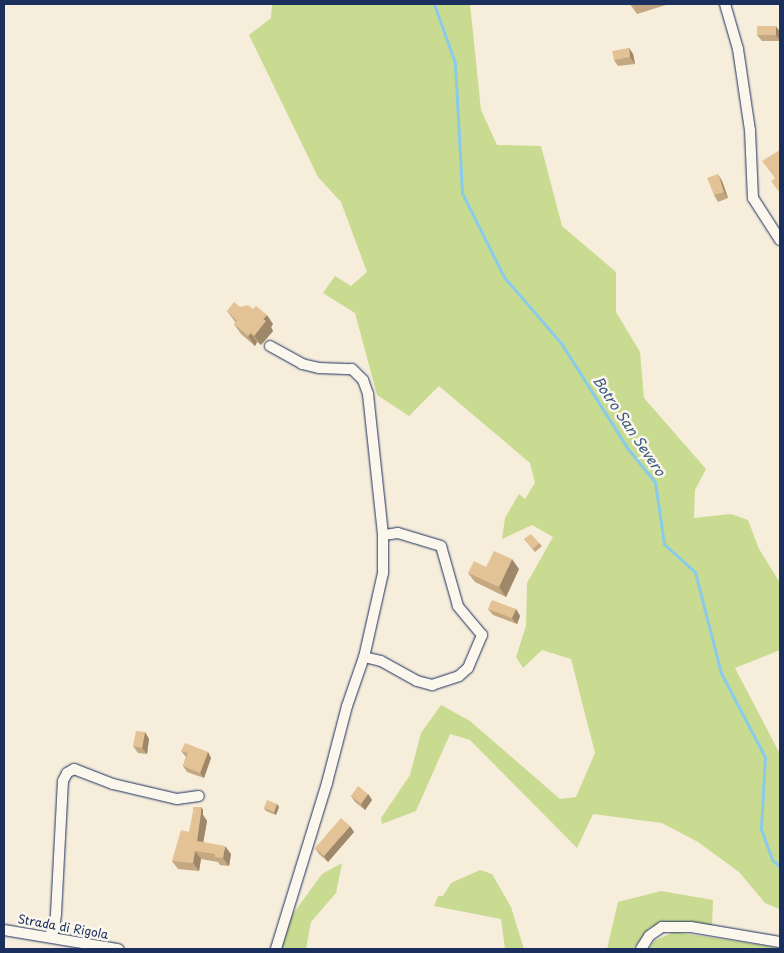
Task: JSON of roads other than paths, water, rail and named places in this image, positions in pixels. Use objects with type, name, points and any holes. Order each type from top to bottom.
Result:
[{"type":"street","points":[[725,4],[738,49],[746,103],[753,198],[780,240]]},
{"type":"street","points":[[270,346],[302,364],[319,368],[352,369],[363,380],[368,394],[383,535],[383,573],[364,657],[347,706],[327,783],[276,949]]},
{"type":"street","points":[[364,657],[381,661],[417,681],[432,685],[459,676],[468,668],[482,635],[458,606],[440,546],[398,533],[383,535]]},
{"type":"street","points":[[48,937],[54,930],[56,914],[63,781],[67,773],[74,769],[112,784],[177,799],[199,796]]},
{"type":"street","points":[[641,949],[649,936],[662,927],[690,927],[780,942]]},
{"type":"street","name":"Strada di Rigola","points":[[4,930],[118,949]]},
{"type":"waterway","name":"Botro San Severo","points":[[434,4],[455,63],[462,193],[504,277],[561,343],[628,449],[655,482],[664,544],[695,572],[721,673],[765,757],[761,829],[772,860],[780,866]]}]
